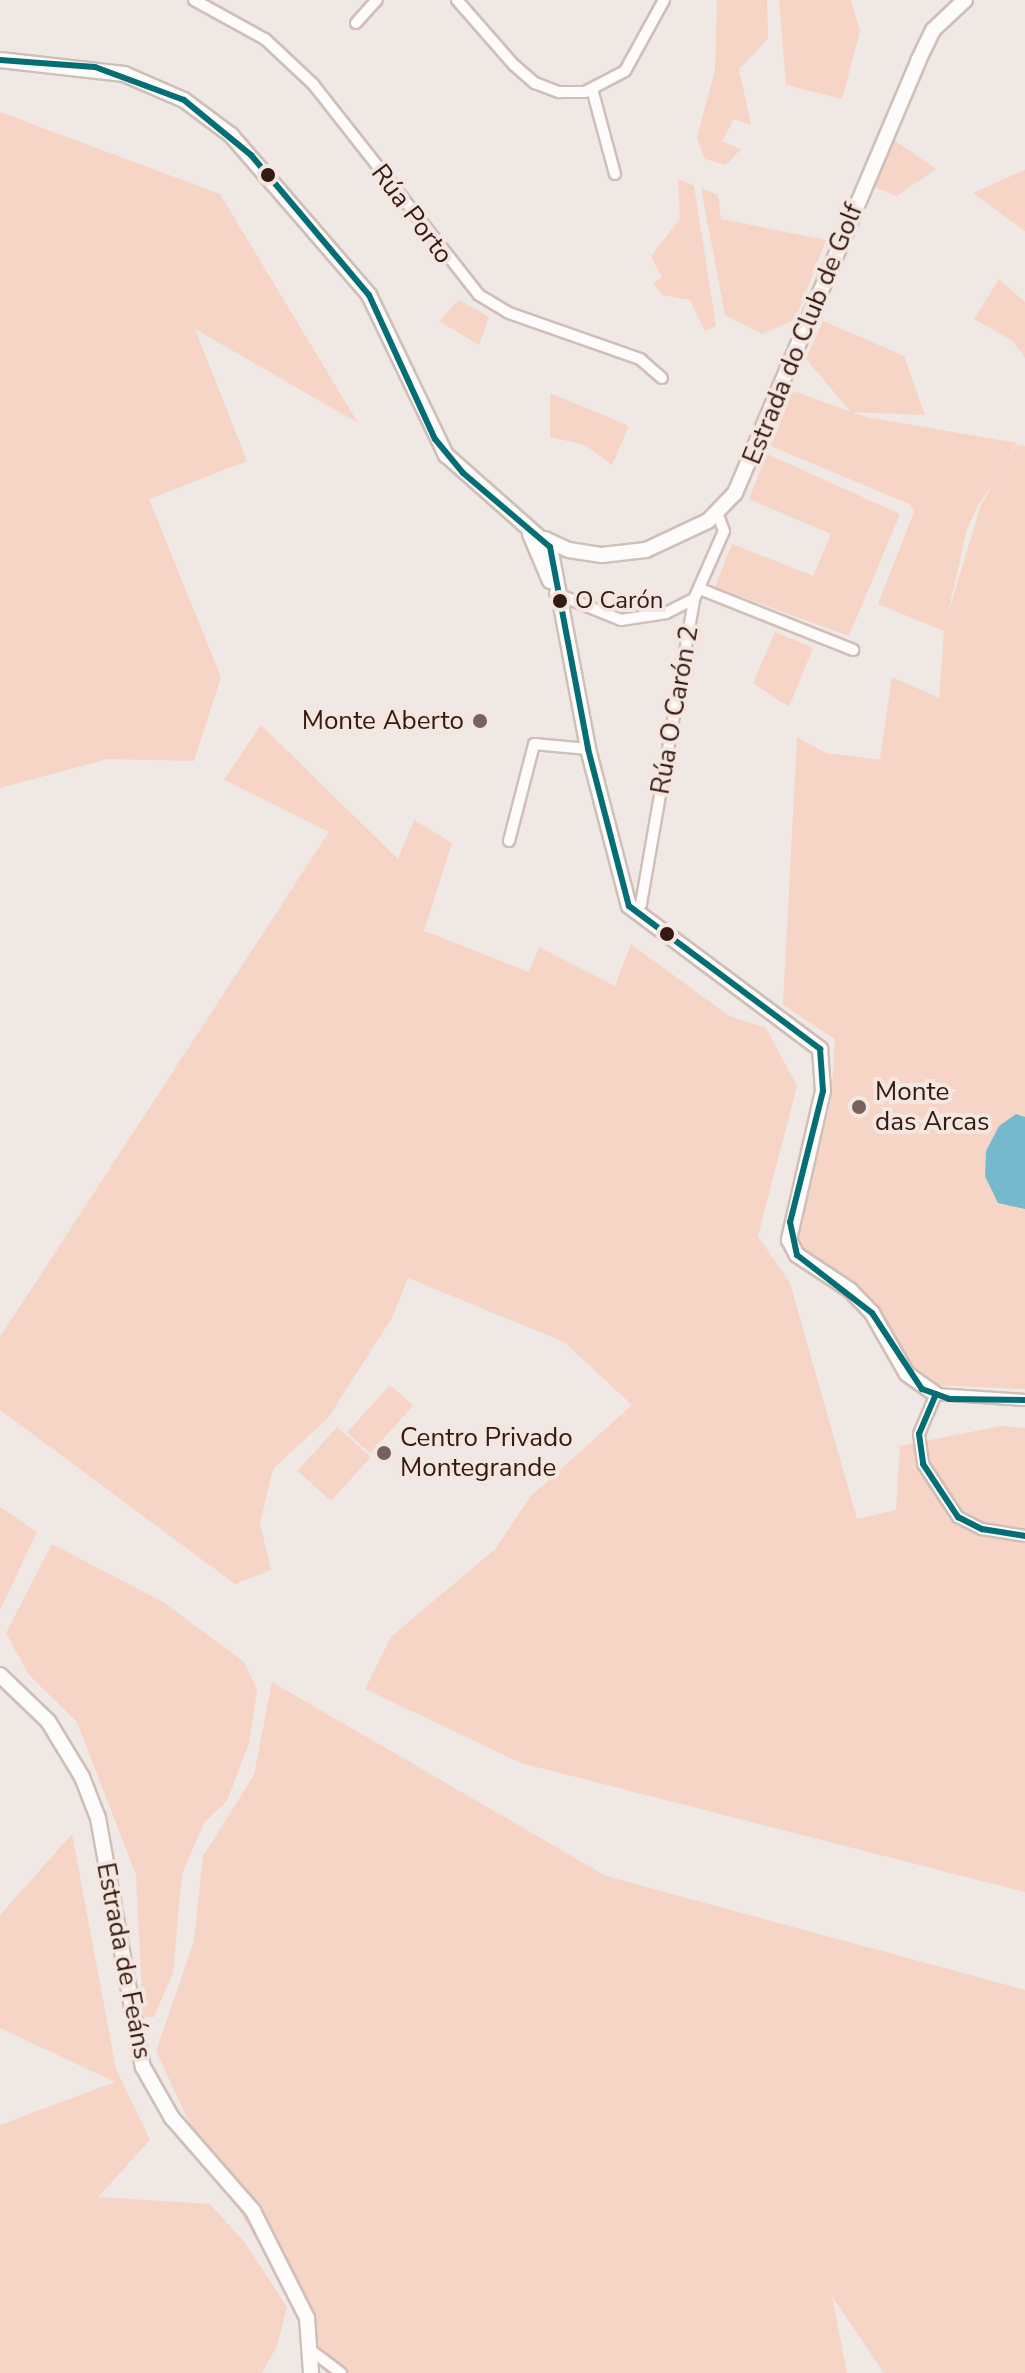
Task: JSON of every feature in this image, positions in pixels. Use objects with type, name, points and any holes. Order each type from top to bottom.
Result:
[{"type":"street","name":"Rúa Porto","points":[[194,0],[265,39],[313,84],[479,295],[509,313],[640,359],[662,378]]},
{"type":"street","points":[[356,23],[377,0]]},
{"type":"street","points":[[457,0],[535,83],[559,92],[592,89],[625,71],[664,0]]},
{"type":"street","name":"Estrada do Club de Golf","points":[[0,60],[124,74],[184,100],[231,135],[369,295],[446,455],[552,546],[578,552],[646,550],[717,513],[747,472],[918,61],[933,30],[965,0]]},
{"type":"street","points":[[592,89],[615,174]]},
{"type":"street","name":"Rúa O Carón 2","points":[[634,912],[641,904],[697,594],[724,531],[717,513]]},
{"type":"street","points":[[527,526],[555,593],[621,620],[666,613],[697,594],[853,650]]},
{"type":"street","points":[[543,565],[552,546]]},
{"type":"street","points":[[552,546],[555,593],[588,749],[618,877],[634,912],[820,1049],[823,1091],[789,1240],[797,1255],[857,1297],[907,1374],[936,1394],[1025,1400]]},
{"type":"street","points":[[555,593],[569,557],[578,552]]},
{"type":"street","points":[[509,841],[534,744],[588,749]]},
{"type":"street","points":[[936,1394],[919,1434],[923,1464],[958,1517],[982,1529],[1025,1536]]},
{"type":"street","name":"Estrada de Feáns","points":[[0,1675],[68,1749],[98,1818],[143,2067],[172,2118],[253,2211],[307,2318],[313,2352],[311,2373]]},
{"type":"street","points":[[313,2352],[341,2373]]},
{"type":"shaded area","points":[[717,0],[767,0],[768,39],[739,69],[751,125],[734,119],[722,141],[741,149],[726,165],[705,159],[697,138],[715,70]]},
{"type":"shaded area","points":[[779,0],[851,0],[860,31],[842,99],[786,85]]},
{"type":"shaded area","points":[[0,112],[220,194],[358,423],[195,329],[247,461],[149,499],[221,677],[194,761],[108,759],[0,788]]},
{"type":"shaded area","points":[[894,140],[936,169],[897,196],[874,187]]},
{"type":"shaded area","points":[[1025,170],[1025,231],[973,193]]},
{"type":"shaded area","points":[[678,179],[694,186],[716,326],[705,331],[690,300],[662,295],[653,283],[662,278],[651,256],[680,219]]},
{"type":"shaded area","points":[[701,188],[718,195],[721,219],[826,240],[795,320],[762,334],[725,315]]},
{"type":"shaded area","points":[[999,279],[1025,302],[1025,358],[1013,341],[974,319]]},
{"type":"shaded area","points":[[459,300],[489,317],[479,345],[439,321]]},
{"type":"shaded area","points":[[823,321],[904,356],[925,415],[851,412],[806,359]]},
{"type":"shaded area","points":[[793,391],[866,417],[1017,443],[1003,467],[1017,445],[1025,446],[1025,1389],[934,1385],[908,1362],[860,1288],[801,1250],[797,1232],[831,1103],[835,1039],[783,1005],[797,737],[826,753],[889,761],[880,759],[892,677],[939,698],[944,631],[878,604],[914,512],[909,504],[771,446]],"holes":[[[994,482],[981,505],[947,617],[967,529],[979,503]]]},
{"type":"shaded area","points":[[550,393],[629,426],[612,465],[585,445],[550,437]]},
{"type":"shaded area","points":[[767,454],[900,514],[849,636],[715,587],[732,544],[813,576],[831,534],[749,499]]},
{"type":"shaded area","points":[[775,632],[813,648],[789,707],[753,683]]},
{"type":"shaded area","points":[[261,725],[398,859],[414,820],[452,843],[424,931],[529,972],[539,947],[615,986],[631,944],[729,1016],[766,1028],[797,1086],[758,1236],[790,1283],[857,1519],[896,1510],[900,1446],[1001,1426],[1025,1428],[1025,1892],[521,1763],[365,1689],[391,1637],[495,1549],[531,1496],[632,1405],[564,1342],[408,1278],[393,1316],[328,1418],[273,1469],[260,1523],[271,1570],[235,1584],[0,1410],[0,1337],[329,832],[224,780]]},
{"type":"shaded area","points":[[390,1385],[413,1406],[370,1453],[347,1433]]},
{"type":"shaded area","points":[[337,1427],[370,1457],[331,1501],[298,1471]]},
{"type":"shaded area","points":[[0,1507],[37,1532],[0,1610]]},
{"type":"shaded area","points":[[52,1544],[163,1602],[244,1662],[257,1690],[249,1743],[227,1801],[204,1823],[182,1874],[173,1973],[154,2017],[143,2018],[136,1875],[77,1722],[29,1675],[6,1633]]},
{"type":"shaded area","points":[[272,1682],[606,1876],[1025,1990],[1025,2373],[884,2373],[832,2296],[847,2373],[332,2373],[189,2122],[156,2051],[194,1941],[203,1856],[254,1775]]},
{"type":"shaded area","points":[[72,1834],[116,2069],[150,2140],[98,2197],[210,2204],[246,2244],[287,2307],[277,2346],[262,2373],[0,2373],[0,2125],[115,2082],[0,2028],[0,1915]]},
{"type":"water","points":[[1016,1114],[1025,1117],[1025,1209],[998,1203],[985,1176],[986,1151],[999,1126]]},
{"type":"transit line","points":[[0,60],[95,67],[184,100],[251,155],[369,295],[435,439],[463,473],[550,547],[588,749],[629,906],[820,1049],[823,1091],[790,1222],[797,1255],[872,1313],[922,1389],[949,1399],[1025,1400]]},
{"type":"transit line","points":[[936,1394],[919,1434],[923,1464],[958,1517],[982,1529],[1025,1536]]},
{"type":"place","name":"O Carón","points":[[560,601]]},
{"type":"place","name":"Monte Aberto","points":[[480,721]]},
{"type":"place","name":"Monte das Arcas","points":[[859,1107]]},
{"type":"place","name":"Centro Privado Montegrande","points":[[384,1453]]}]
